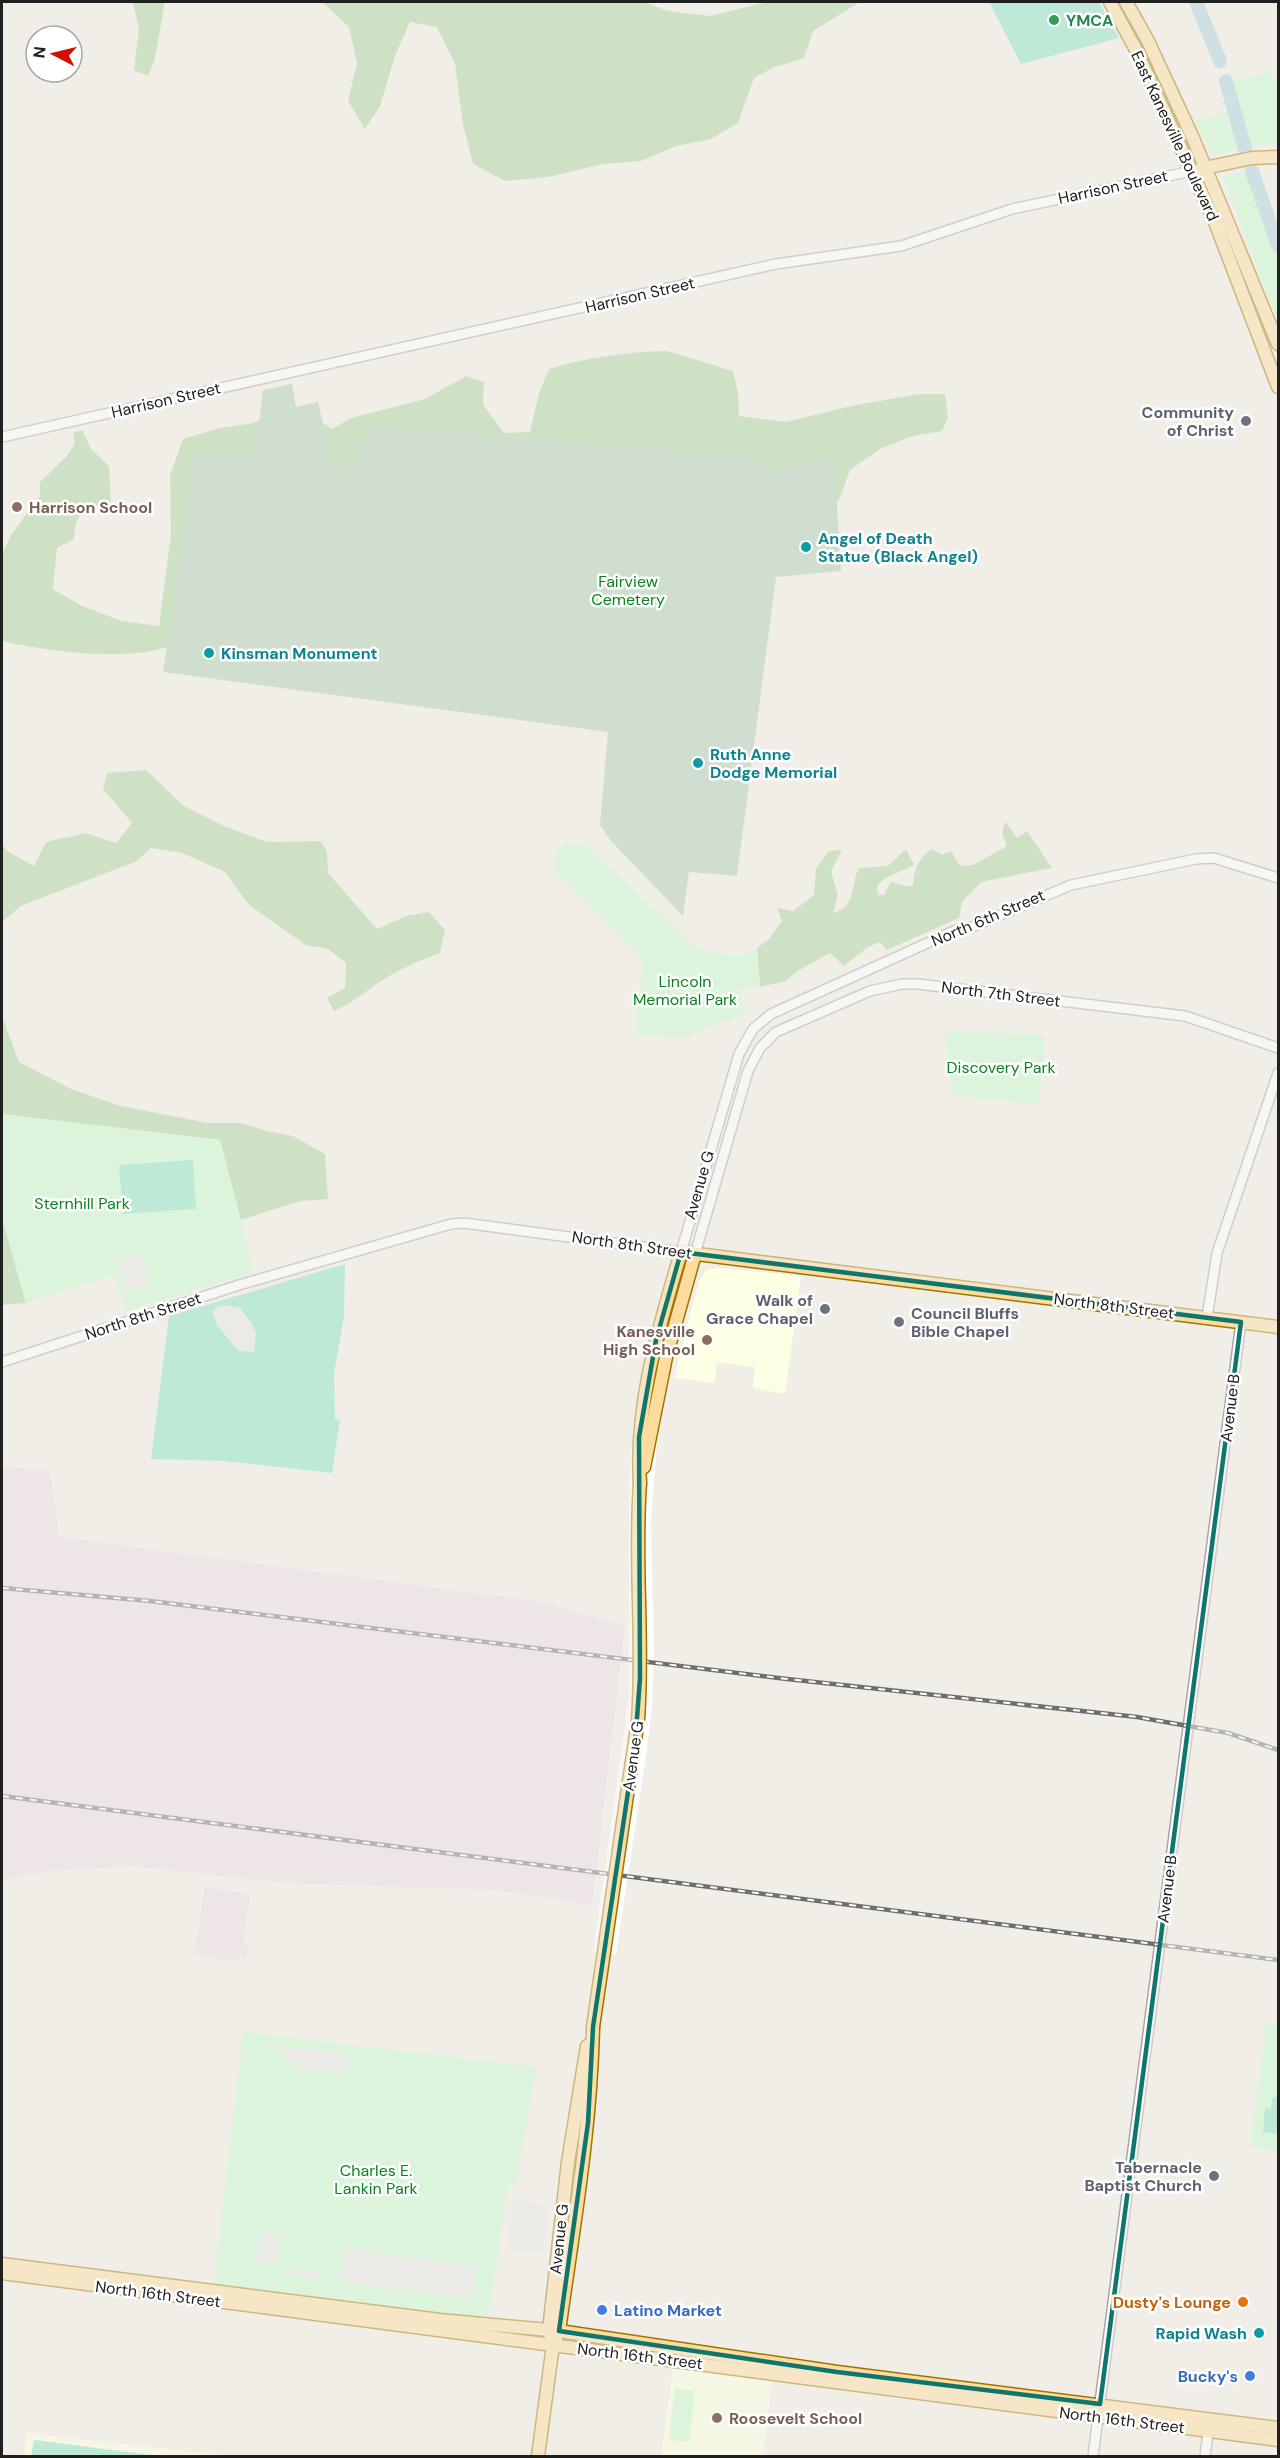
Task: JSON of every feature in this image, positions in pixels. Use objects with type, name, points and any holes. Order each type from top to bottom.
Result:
[{"type":"main road","name":"East Kanesville Boulevard","points":[[1110,2],[1135,48],[1241,269]]},
{"type":"main road","name":"East Kanesville Boulevard","points":[[1126,2],[1147,39],[1206,167],[1241,269]]},
{"type":"main road","name":"Harrison Street","points":[[1192,171],[1252,158],[1278,157]]},
{"type":"main road","points":[[1241,269],[1278,344]]},
{"type":"main road","points":[[1241,269],[1278,387]]},
{"type":"main road","name":"North 8th Street","points":[[681,1252],[1278,1327]]},
{"type":"main road","name":"Avenue G","points":[[538,2457],[553,2345],[568,2162],[581,2077],[593,2027],[638,1720],[640,1678],[639,1437],[646,1386],[681,1252]]},
{"type":"main road","name":"Avenue G","points":[[640,1483],[663,1369],[695,1254]]},
{"type":"main road","name":"North 16th Street","points":[[2,2264],[431,2319],[554,2330],[837,2372],[1100,2404],[1278,2440]]},
{"type":"main road","name":"North 16th Street","points":[[2,2273],[893,2388],[1098,2417],[1278,2428]]},
{"type":"street","name":"Harrison Street","points":[[2,437],[776,264],[901,246],[1012,209],[1192,171]]},
{"type":"street","name":"North 6th Street","points":[[735,1066],[747,1037],[771,1014],[956,930],[972,927],[1056,890],[1097,879],[1207,857],[1278,878]]},
{"type":"street","name":"North 7th Street","points":[[748,1071],[760,1048],[776,1032],[870,991],[902,984],[927,985],[1185,1016],[1278,1048]]},
{"type":"street","name":"Avenue G","points":[[681,1252],[735,1066]]},
{"type":"street","name":"Avenue G","points":[[695,1254],[748,1071]]},
{"type":"street","points":[[1207,1318],[1217,1253],[1278,1073]]},
{"type":"street","name":"North 8th Street","points":[[2,1362],[239,1285],[451,1224],[464,1223],[681,1252]]},
{"type":"street","name":"Avenue B","points":[[1093,2457],[1241,1322]]},
{"type":"street","points":[[1205,2457],[1209,2425]]},
{"type":"highlighted area","points":[[681,1252],[1241,1322],[1100,2404],[837,2372],[559,2331],[588,2123],[593,2027],[635,1745],[640,1678],[639,1437],[656,1340]]},
{"type":"shaded area","points":[[140,1254],[150,1284],[126,1292],[117,1261]]},
{"type":"shaded area","points":[[721,1268],[801,1276],[785,1394],[753,1388],[755,1367],[717,1362],[714,1383],[674,1378],[699,1281],[707,1269]]},
{"type":"shaded area","points":[[227,1305],[240,1308],[252,1324],[256,1334],[254,1352],[238,1351],[217,1325],[212,1312],[218,1307]]},
{"type":"shaded area","points":[[2,1466],[50,1471],[59,1537],[535,1601],[625,1625],[592,1905],[497,1890],[285,1883],[134,1866],[50,1871],[2,1880]]},
{"type":"shaded area","points":[[205,1887],[250,1894],[243,1944],[248,1945],[246,1959],[238,1958],[237,1962],[194,1955]]},
{"type":"shaded area","points":[[282,2046],[347,2054],[346,2074],[291,2067],[292,2062],[281,2052]]},
{"type":"shaded area","points":[[513,2200],[549,2205],[543,2251],[537,2250],[536,2253],[507,2249]]},
{"type":"shaded area","points":[[261,2231],[275,2233],[275,2236],[281,2237],[277,2264],[256,2265]]},
{"type":"shaded area","points":[[343,2248],[477,2266],[472,2299],[339,2281]]},
{"type":"shaded area","points":[[281,2268],[321,2272],[320,2278],[280,2274]]},
{"type":"shaded area","name":"Roosevelt School","points":[[673,2367],[772,2380],[763,2456],[661,2456]]},
{"type":"shaded area","points":[[27,2433],[230,2456],[23,2456]]},
{"type":"green space","points":[[133,2],[165,2],[154,62],[148,76],[134,70],[139,29]]},
{"type":"green space","points":[[322,2],[645,2],[667,11],[710,16],[767,2],[860,2],[813,31],[804,58],[775,67],[754,78],[738,123],[711,139],[676,146],[641,161],[603,164],[548,177],[505,181],[473,164],[463,125],[455,64],[437,27],[410,22],[395,56],[380,106],[365,129],[348,101],[357,63],[349,27]]},
{"type":"green space","name":"YMCA","points":[[989,2],[1099,2],[1119,38],[1021,64]]},
{"type":"green space","points":[[1270,71],[1278,83],[1278,146],[1266,144],[1213,155],[1195,121],[1228,111],[1222,85]]},
{"type":"green space","points":[[1256,169],[1278,250],[1278,322],[1223,177]]},
{"type":"green space","points":[[667,351],[733,371],[738,393],[739,416],[786,422],[851,406],[920,394],[945,394],[948,418],[942,431],[913,436],[880,449],[850,470],[831,514],[202,629],[179,642],[147,652],[83,653],[2,641],[2,554],[11,535],[40,496],[40,482],[67,456],[75,443],[73,433],[82,430],[91,449],[109,466],[111,503],[84,512],[77,522],[74,539],[57,548],[53,589],[82,606],[122,621],[159,626],[171,534],[170,475],[183,439],[216,429],[253,423],[292,408],[310,413],[332,429],[351,418],[425,399],[466,376],[484,382],[483,405],[504,433],[530,432],[539,393],[549,369],[608,356]]},
{"type":"green space","name":"Fairview Cemetery","points":[[292,384],[296,407],[318,402],[333,469],[359,463],[353,441],[372,437],[369,425],[762,458],[761,471],[834,456],[841,571],[776,577],[737,876],[689,872],[683,916],[611,841],[600,825],[608,732],[163,672],[195,452],[255,457],[263,390]]},
{"type":"green space","points":[[146,770],[184,806],[224,826],[267,842],[321,841],[327,852],[328,873],[377,929],[406,916],[429,912],[445,930],[440,953],[395,973],[334,1011],[327,998],[345,988],[346,963],[328,949],[306,945],[249,905],[225,872],[182,853],[151,848],[137,861],[21,906],[2,922],[2,844],[7,851],[34,866],[46,842],[86,833],[116,843],[132,823],[103,789],[107,773]]},
{"type":"green space","points":[[1005,821],[1017,838],[1027,831],[1052,868],[981,882],[962,902],[959,918],[887,950],[880,942],[868,947],[844,966],[830,953],[796,972],[786,981],[760,987],[757,948],[769,939],[782,921],[777,908],[793,911],[814,895],[816,869],[829,851],[842,850],[831,871],[838,895],[833,913],[841,910],[849,901],[859,868],[888,866],[906,849],[914,865],[884,879],[877,886],[878,895],[884,895],[891,881],[904,886],[913,886],[918,864],[923,856],[932,849],[942,855],[951,851],[960,866],[973,865],[1007,846],[1002,833]]},
{"type":"green space","name":"Lincoln Memorial Park","points":[[576,843],[588,846],[692,945],[708,952],[739,956],[757,948],[760,987],[738,989],[748,1012],[682,1038],[637,1035],[635,1030],[643,970],[641,957],[555,871],[557,851],[564,846]]},
{"type":"green space","points":[[2,1016],[19,1062],[71,1089],[121,1106],[208,1123],[241,1123],[293,1136],[325,1154],[328,1199],[300,1201],[241,1220],[220,1140],[2,1114]]},
{"type":"green space","name":"Discovery Park","points":[[945,1031],[1046,1035],[1038,1104],[953,1096]]},
{"type":"green space","name":"Sternhill Park","points":[[2,1114],[220,1140],[254,1272],[126,1311],[114,1275],[26,1303],[4,1225],[2,1225]]},
{"type":"green space","points":[[193,1160],[196,1209],[123,1214],[119,1165]]},
{"type":"green space","points":[[2,1225],[4,1225],[26,1303],[2,1305]]},
{"type":"green space","points":[[345,1264],[344,1317],[334,1373],[335,1419],[340,1420],[332,1473],[224,1461],[151,1459],[169,1316]]},
{"type":"green space","points":[[1266,2023],[1278,2025],[1278,2151],[1250,2148]]},
{"type":"green space","name":"Charles E. Lankin Park","points":[[243,2032],[536,2067],[516,2187],[508,2186],[487,2324],[213,2291]]},
{"type":"green space","points":[[1278,2096],[1278,2134],[1263,2132],[1265,2108],[1271,2109],[1272,2098]]},
{"type":"green space","points":[[675,2388],[695,2391],[689,2442],[669,2440]]},
{"type":"green space","points":[[34,2440],[159,2456],[31,2456]]},
{"type":"pier","points":[[642,1375],[669,1380],[657,1442],[651,1522],[654,1654],[652,1706],[616,1954],[593,1952],[629,1696],[629,1493],[631,1450]]},
{"type":"waterway","points":[[1196,2],[1220,61]]},
{"type":"waterway","points":[[1226,81],[1245,149]]},
{"type":"waterway","points":[[1252,171],[1278,246]]},
{"type":"railway","points":[[2,1588],[150,1601],[787,1679],[1137,1717],[1228,1733],[1278,1750]]},
{"type":"railway","points":[[2,1796],[1278,1960]]},
{"type":"place","name":"YMCA","points":[[1054,20]]},
{"type":"place","name":"Community of Christ","points":[[1246,421]]},
{"type":"place","name":"Harrison School","points":[[17,507]]},
{"type":"place","name":"Angel of Death Statue (Black Angel)","points":[[806,547]]},
{"type":"place","name":"Kinsman Monument","points":[[209,653]]},
{"type":"place","name":"Ruth Anne Dodge Memorial","points":[[698,763]]},
{"type":"place","name":"Walk of Grace Chapel","points":[[825,1309]]},
{"type":"place","name":"Council Bluffs Bible Chapel","points":[[899,1322]]},
{"type":"place","name":"Kanesville High School","points":[[707,1340]]},
{"type":"place","name":"Tabernacle Baptist Church","points":[[1214,2176]]},
{"type":"place","name":"Dusty's Lounge","points":[[1243,2302]]},
{"type":"place","name":"Latino Market","points":[[602,2310]]},
{"type":"place","name":"Rapid Wash","points":[[1259,2333]]},
{"type":"place","name":"Bucky's","points":[[1250,2376]]},
{"type":"place","name":"Roosevelt School","points":[[717,2418]]}]
